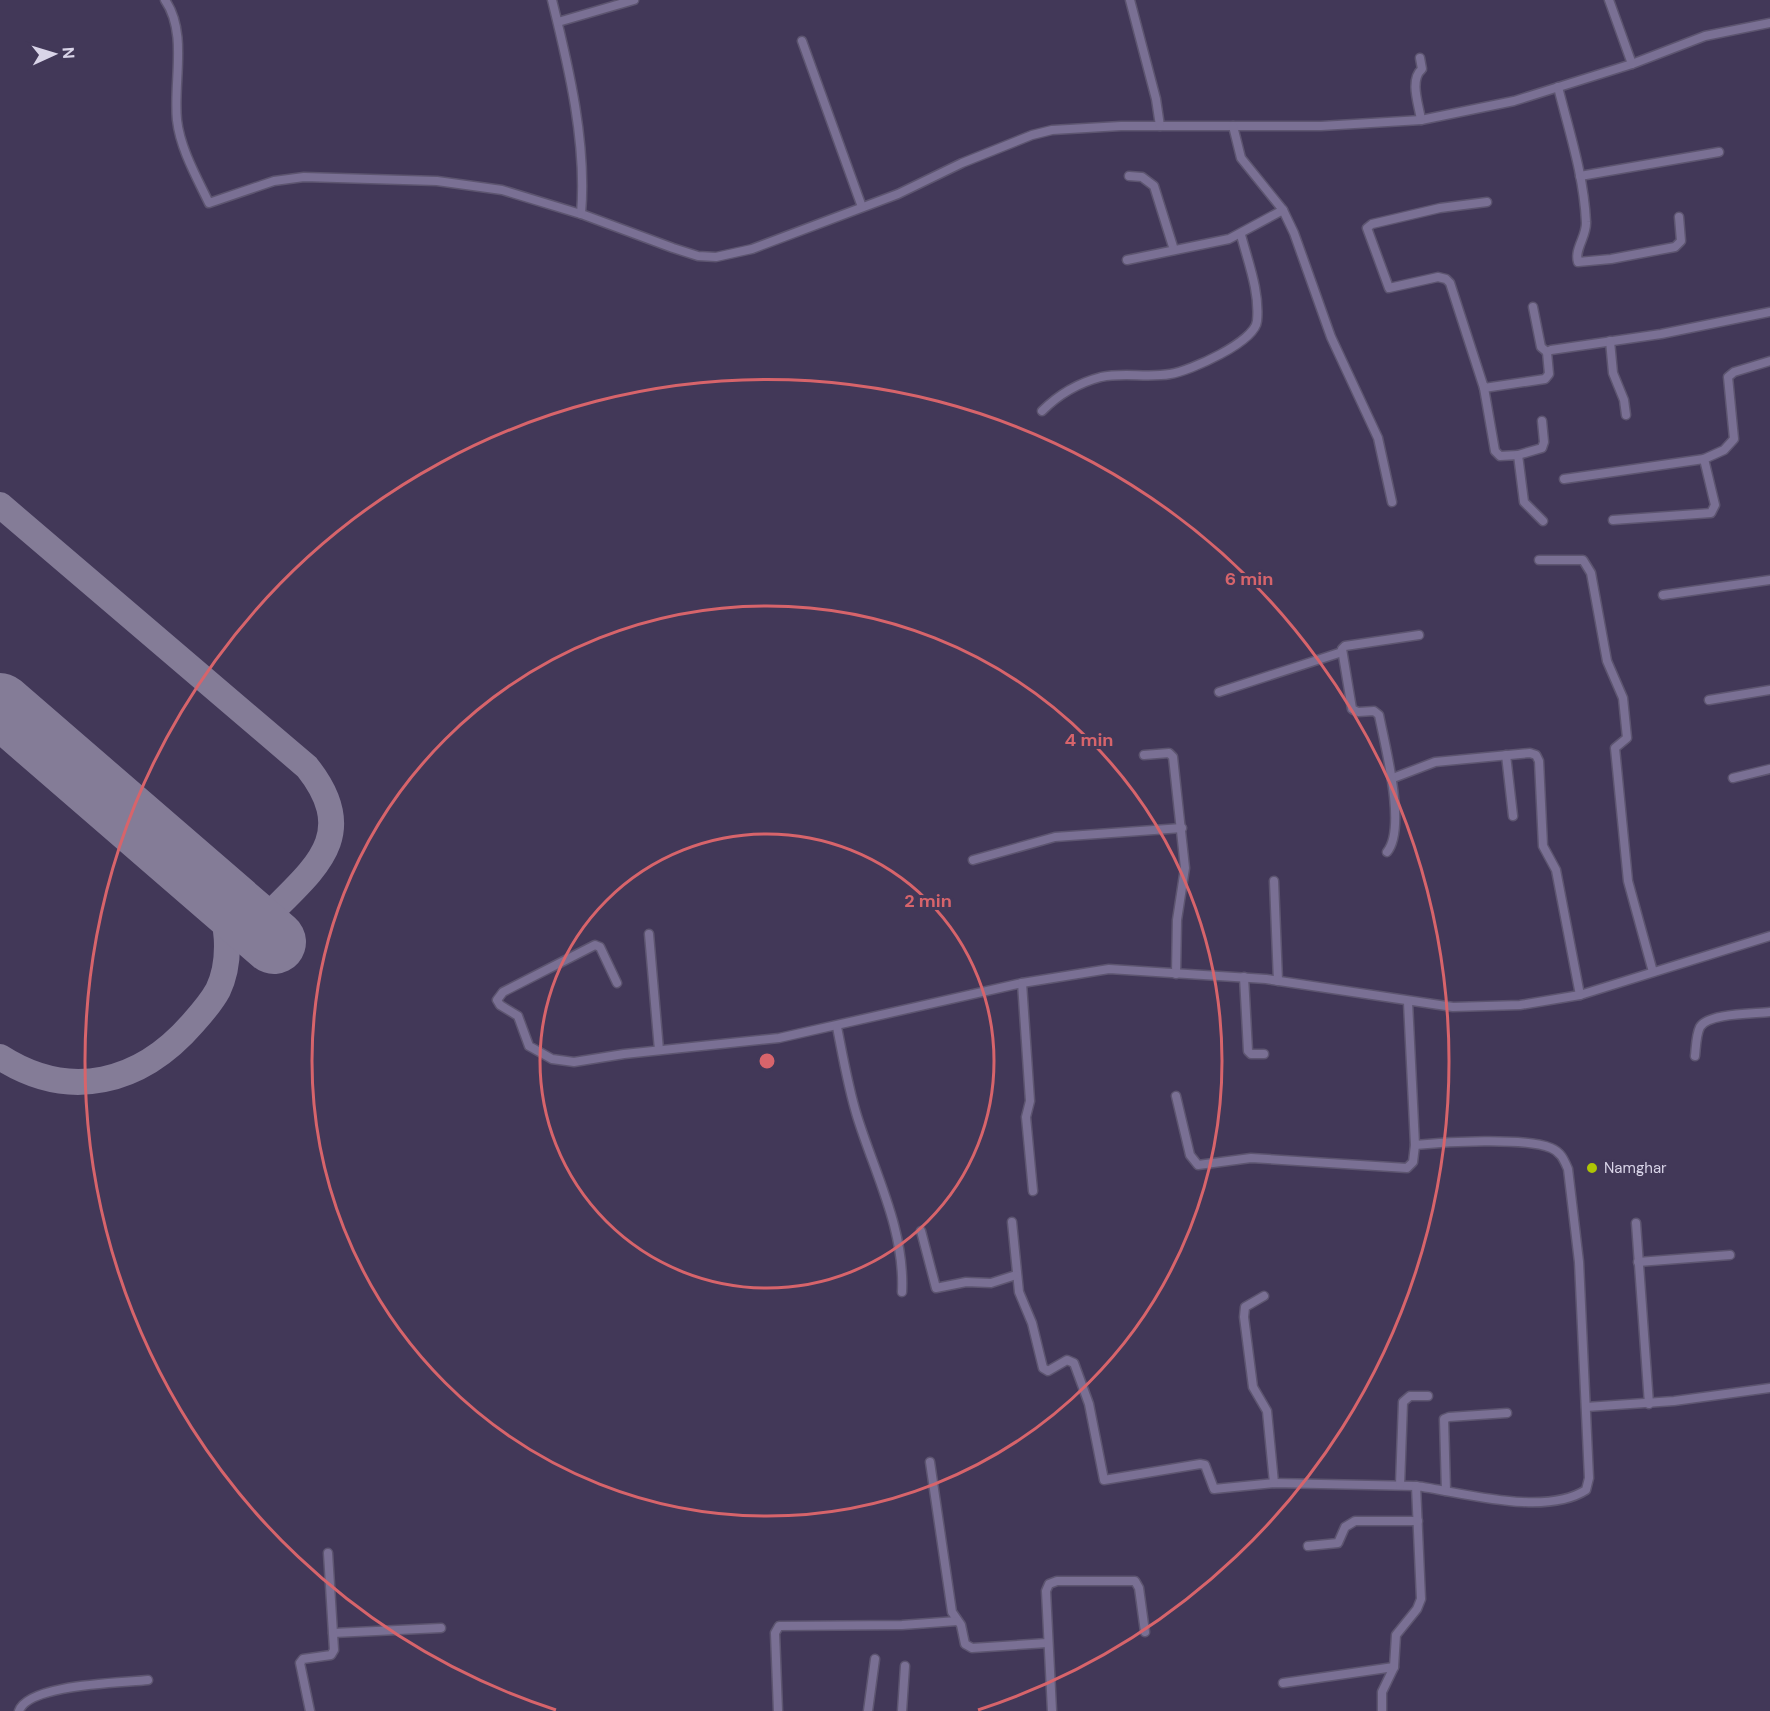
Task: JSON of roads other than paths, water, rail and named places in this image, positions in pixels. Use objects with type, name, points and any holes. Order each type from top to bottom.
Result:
[{"type":"street","points":[[165,0],[170,8],[175,27],[178,63],[177,119],[180,135],[209,203],[274,181],[304,177],[387,178],[502,190],[581,213],[681,251],[698,256],[716,257],[752,249],[898,194],[962,163],[1032,135],[1068,128],[1322,126],[1421,120],[1493,106],[1632,64],[1706,36],[1770,23]]},
{"type":"street","points":[[552,0],[576,121],[582,173],[581,213]]},
{"type":"street","points":[[558,22],[634,0]]},
{"type":"street","points":[[1130,0],[1156,99],[1160,126]]},
{"type":"street","points":[[1609,0],[1632,64]]},
{"type":"street","points":[[802,41],[862,207]]},
{"type":"street","points":[[1420,58],[1422,69],[1416,75],[1415,82],[1421,120]]},
{"type":"street","points":[[1558,87],[1580,176],[1587,225],[1577,255],[1578,261],[1611,259],[1675,246],[1681,241],[1679,217]]},
{"type":"street","points":[[1233,126],[1241,158],[1283,210],[1306,262],[1331,337],[1374,429],[1389,478],[1392,502]]},
{"type":"street","points":[[1580,176],[1719,152]]},
{"type":"street","points":[[1129,176],[1142,177],[1154,186],[1174,250]]},
{"type":"street","points":[[1487,202],[1410,214],[1372,224],[1367,228],[1389,288],[1438,277],[1450,283],[1484,388],[1495,451],[1500,456],[1518,455],[1542,448],[1544,442],[1542,421]]},
{"type":"street","points":[[1127,260],[1241,235],[1283,210]]},
{"type":"street","points":[[1042,411],[1067,390],[1084,382],[1113,375],[1180,372],[1250,335],[1257,322],[1257,306],[1241,235]]},
{"type":"street","points":[[1484,388],[1545,379],[1549,374],[1547,352],[1541,347],[1533,308]]},
{"type":"street","points":[[1547,352],[1770,312]]},
{"type":"street","points":[[1610,341],[1613,373],[1624,400],[1626,415]]},
{"type":"street","points":[[1564,479],[1704,459],[1724,450],[1734,439],[1728,377],[1734,372],[1770,361]]},
{"type":"street","points":[[1518,455],[1523,498],[1528,507],[1543,521]]},
{"type":"street","points":[[1613,520],[1711,513],[1715,505],[1704,459]]},
{"type":"street","points":[[1539,560],[1583,560],[1589,567],[1607,661],[1623,698],[1627,738],[1614,750],[1628,881],[1653,972]]},
{"type":"street","points":[[1663,595],[1770,580]]},
{"type":"street","points":[[1387,852],[1394,840],[1393,778],[1379,715],[1374,711],[1358,712],[1352,709],[1342,652],[1345,645],[1419,634]]},
{"type":"street","points":[[1219,692],[1342,652]]},
{"type":"street","points":[[1709,700],[1770,690]]},
{"type":"street","points":[[1393,778],[1435,762],[1530,753],[1538,758],[1543,846],[1556,870],[1580,996]]},
{"type":"street","points":[[1144,755],[1172,754],[1182,828],[1184,880],[1177,920],[1176,975]]},
{"type":"street","points":[[1506,755],[1513,816]]},
{"type":"street","points":[[1733,778],[1770,769]]},
{"type":"street","points":[[973,860],[1055,837],[1182,828]]},
{"type":"street","points":[[1274,881],[1278,981]]},
{"type":"street","points":[[649,934],[659,1050]]},
{"type":"street","points":[[617,983],[600,947],[595,945],[503,992],[497,1000],[500,1005],[519,1016],[529,1046],[552,1059],[574,1062],[659,1050],[779,1038],[837,1027],[861,1019],[924,1007],[1022,983],[1109,969],[1176,975],[1244,977],[1408,1002],[1486,1008],[1580,996],[1770,936]]},
{"type":"street","points":[[1244,977],[1248,1051],[1251,1054],[1264,1054]]},
{"type":"street","points":[[1022,983],[1030,1101],[1026,1117],[1033,1191]]},
{"type":"street","points":[[1176,1096],[1190,1155],[1198,1165],[1251,1158],[1402,1169],[1410,1166],[1413,1162],[1415,1145],[1408,1002]]},
{"type":"street","points":[[1695,1056],[1698,1034],[1704,1023],[1715,1018],[1770,1012]]},
{"type":"street","points":[[837,1027],[857,1116],[888,1202],[899,1243],[903,1272],[902,1292]]},
{"type":"street","points":[[1012,1222],[1016,1275],[1044,1370],[1050,1370],[1070,1360],[1077,1371],[1089,1404],[1102,1479],[1114,1480],[1200,1464],[1205,1465],[1214,1489],[1274,1483],[1400,1485],[1506,1501],[1544,1501],[1580,1494],[1586,1490],[1589,1478],[1586,1407],[1579,1262],[1568,1169],[1564,1160],[1559,1153],[1541,1145],[1479,1142],[1415,1145]]},
{"type":"street","points":[[1636,1224],[1649,1404]]},
{"type":"street","points":[[921,1230],[936,1288],[966,1282],[991,1283],[1016,1275]]},
{"type":"street","points":[[1638,1262],[1730,1255]]},
{"type":"street","points":[[1263,1296],[1245,1307],[1244,1317],[1253,1387],[1267,1412],[1274,1483]]},
{"type":"street","points":[[1586,1407],[1649,1404],[1770,1388]]},
{"type":"street","points":[[1400,1485],[1403,1402],[1410,1396],[1428,1396]]},
{"type":"street","points":[[1446,1491],[1444,1419],[1507,1413]]},
{"type":"street","points":[[930,1462],[952,1612],[961,1625],[965,1644],[969,1647],[1047,1643]]},
{"type":"street","points":[[1382,1711],[1382,1692],[1394,1667],[1396,1635],[1417,1609],[1421,1599],[1416,1486]]},
{"type":"street","points":[[1308,1546],[1335,1544],[1345,1527],[1355,1521],[1418,1521]]},
{"type":"street","points":[[310,1711],[300,1663],[303,1659],[333,1653],[328,1553]]},
{"type":"street","points":[[1052,1711],[1047,1643],[1046,1591],[1049,1584],[1057,1581],[1134,1581],[1139,1588],[1144,1632]]},
{"type":"street","points":[[778,1711],[775,1633],[779,1626],[902,1625],[957,1621]]},
{"type":"street","points":[[333,1633],[441,1628]]},
{"type":"street","points":[[868,1711],[875,1659]]},
{"type":"street","points":[[902,1711],[905,1665]]},
{"type":"street","points":[[1282,1683],[1394,1667]]},
{"type":"street","points":[[19,1711],[23,1703],[40,1694],[147,1680]]},
{"type":"place","name":"Namghar","points":[[1592,1168]]}]
